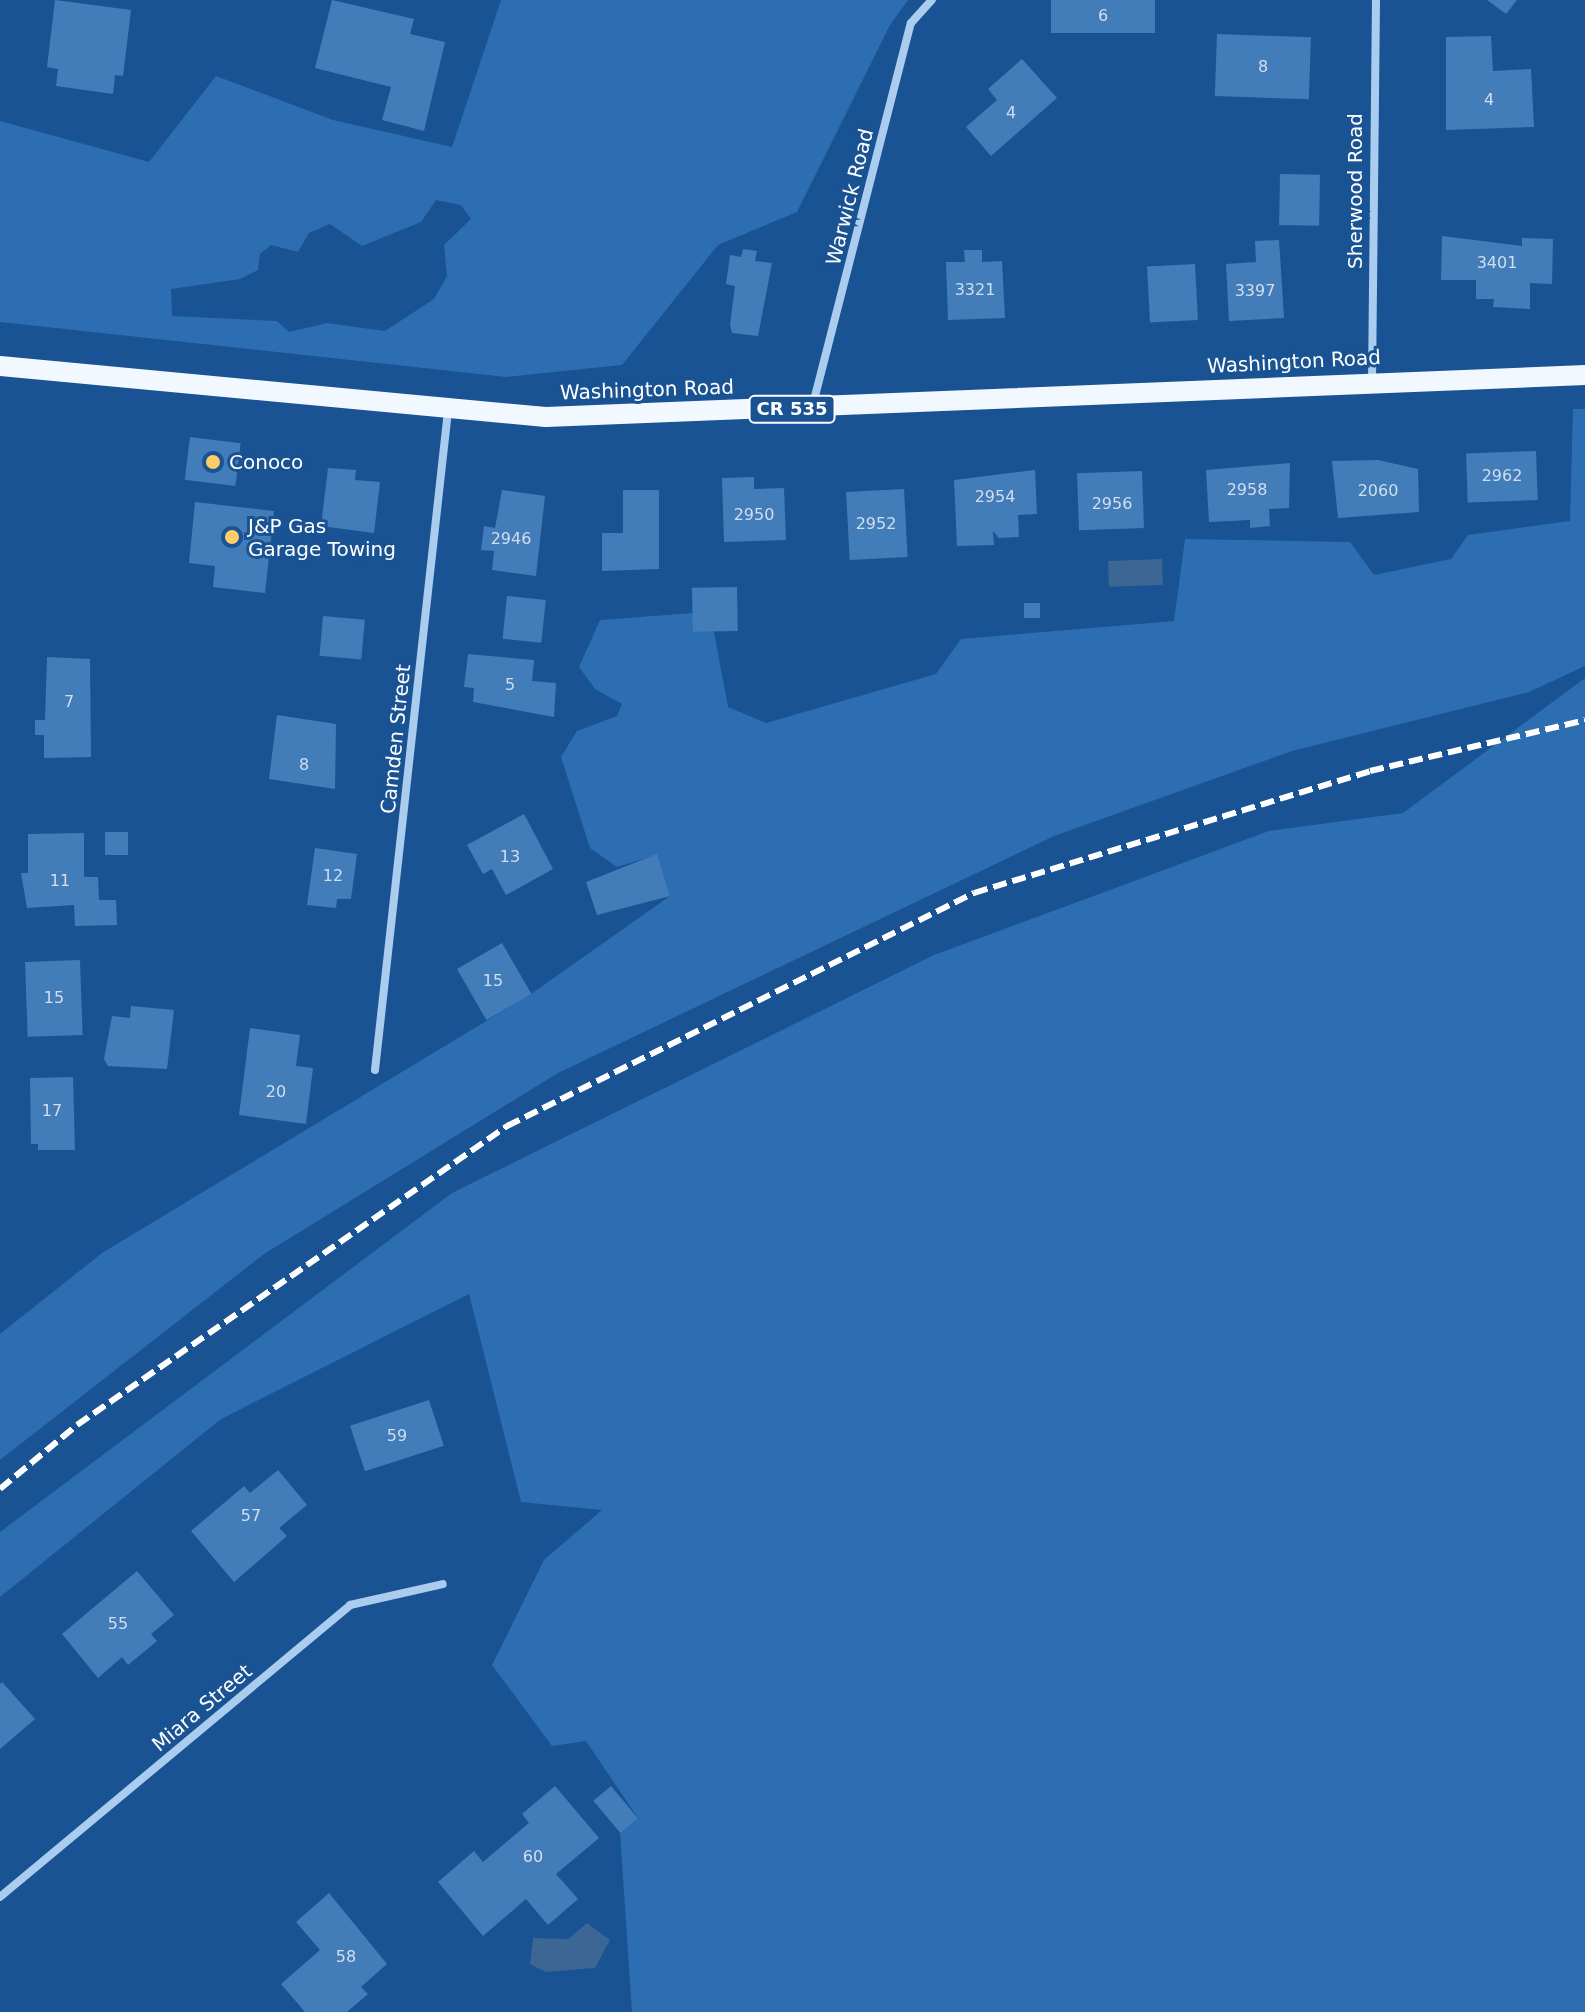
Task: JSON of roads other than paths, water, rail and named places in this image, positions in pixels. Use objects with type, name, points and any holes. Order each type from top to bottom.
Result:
[{"type":"main road","name":"Washington Road","points":[[0,366],[448,411],[546,417],[812,409],[1585,375]]},
{"type":"street","name":"Warwick Road","points":[[812,409],[911,23],[932,0]]},
{"type":"street","name":"Sherwood Road","points":[[1372,382],[1376,0]]},
{"type":"street","name":"Camden Street","points":[[375,1070],[448,411]]},
{"type":"street","name":"Miara Street","points":[[0,1897],[350,1605],[443,1584]]},
{"type":"railway","points":[[0,1489],[77,1425],[507,1126],[974,893],[1370,771],[1585,720]]},
{"type":"place","name":"Conoco","points":[[213,462]]},
{"type":"place","name":"J&P Gas Garage Towing","points":[[232,537]]}]
